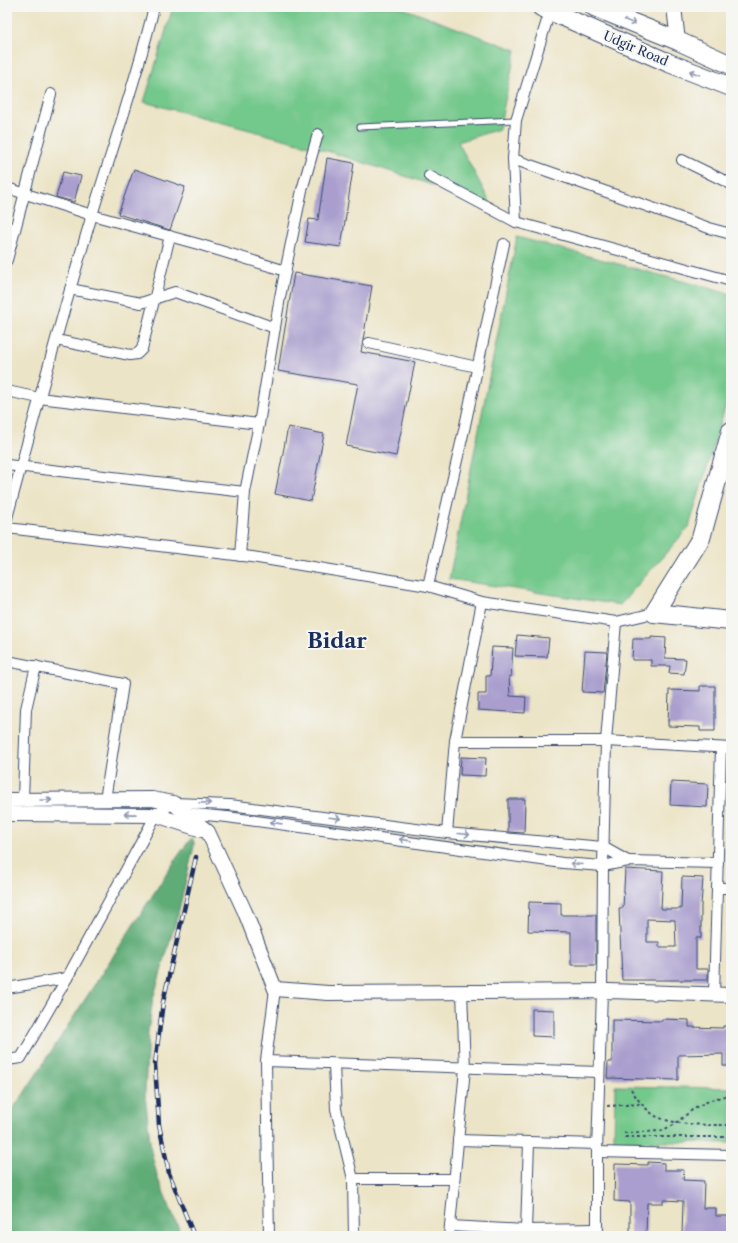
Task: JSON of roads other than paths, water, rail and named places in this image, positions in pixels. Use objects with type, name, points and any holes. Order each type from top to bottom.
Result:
[{"type":"highway","name":"Udgir Road","points":[[594,7],[678,41],[731,65]]},
{"type":"highway","name":"Udgir Road","points":[[552,10],[669,62],[731,87]]},
{"type":"highway","points":[[731,431],[701,538],[654,613],[731,621]]},
{"type":"main road","points":[[674,7],[678,41]]},
{"type":"main road","points":[[7,800],[152,799],[173,803],[208,832],[245,912],[275,989],[328,993],[602,991],[731,995]]},
{"type":"main road","points":[[7,814],[156,815],[208,832]]},
{"type":"street","points":[[7,518],[70,289],[144,51],[154,7]]},
{"type":"street","points":[[516,222],[513,159],[516,120],[552,10]]},
{"type":"street","points":[[7,258],[51,94]]},
{"type":"street","points":[[240,556],[245,492],[259,424],[275,328],[302,190],[318,134]]},
{"type":"street","points":[[513,159],[712,229],[731,234]]},
{"type":"street","points":[[682,160],[731,184]]},
{"type":"street","points":[[429,176],[516,222],[731,282]]},
{"type":"street","points":[[7,188],[92,215],[170,236],[286,271]]},
{"type":"street","points":[[56,340],[130,355],[137,354],[142,349],[153,299],[170,236]]},
{"type":"street","points":[[428,586],[504,244]]},
{"type":"street","points":[[70,289],[140,303],[175,292],[275,328]]},
{"type":"street","points":[[369,343],[477,367]]},
{"type":"street","points":[[7,391],[39,398],[259,424]]},
{"type":"street","points":[[7,465],[20,468],[245,492]]},
{"type":"street","points":[[7,528],[240,556],[428,586],[482,602],[616,622],[654,613]]},
{"type":"street","points":[[447,833],[455,741],[482,602]]},
{"type":"street","points":[[462,992],[465,1069],[450,1231],[526,1230],[597,1232],[597,1148],[602,991],[603,847],[606,741],[616,622]]},
{"type":"street","points":[[7,660],[123,684],[105,800]]},
{"type":"street","points":[[23,800],[26,709],[36,666]]},
{"type":"street","points":[[455,741],[606,741],[726,748],[718,863],[714,995]]},
{"type":"street","points":[[7,1060],[21,1058],[67,978],[156,815],[173,803],[230,805],[447,833],[603,847],[628,861]]},
{"type":"street","points":[[172,821],[185,813],[235,818],[563,863],[603,866],[628,861],[718,863]]},
{"type":"street","points":[[718,888],[731,888]]},
{"type":"street","points":[[7,988],[67,978]]},
{"type":"street","points":[[269,1236],[266,1061],[275,989]]},
{"type":"street","points":[[266,1061],[465,1069],[599,1072]]},
{"type":"street","points":[[334,1064],[336,1109],[352,1179],[354,1236]]},
{"type":"street","points":[[458,1140],[529,1142],[597,1148],[731,1155]]},
{"type":"street","points":[[526,1230],[529,1142]]},
{"type":"street","points":[[352,1179],[454,1179]]},
{"type":"lane","points":[[360,127],[516,120]]},
{"type":"railway","points":[[194,1236],[169,1173],[159,1125],[155,1064],[163,1002],[196,857]]},
{"type":"district","name":"Bidar","points":[[337,641]]}]
